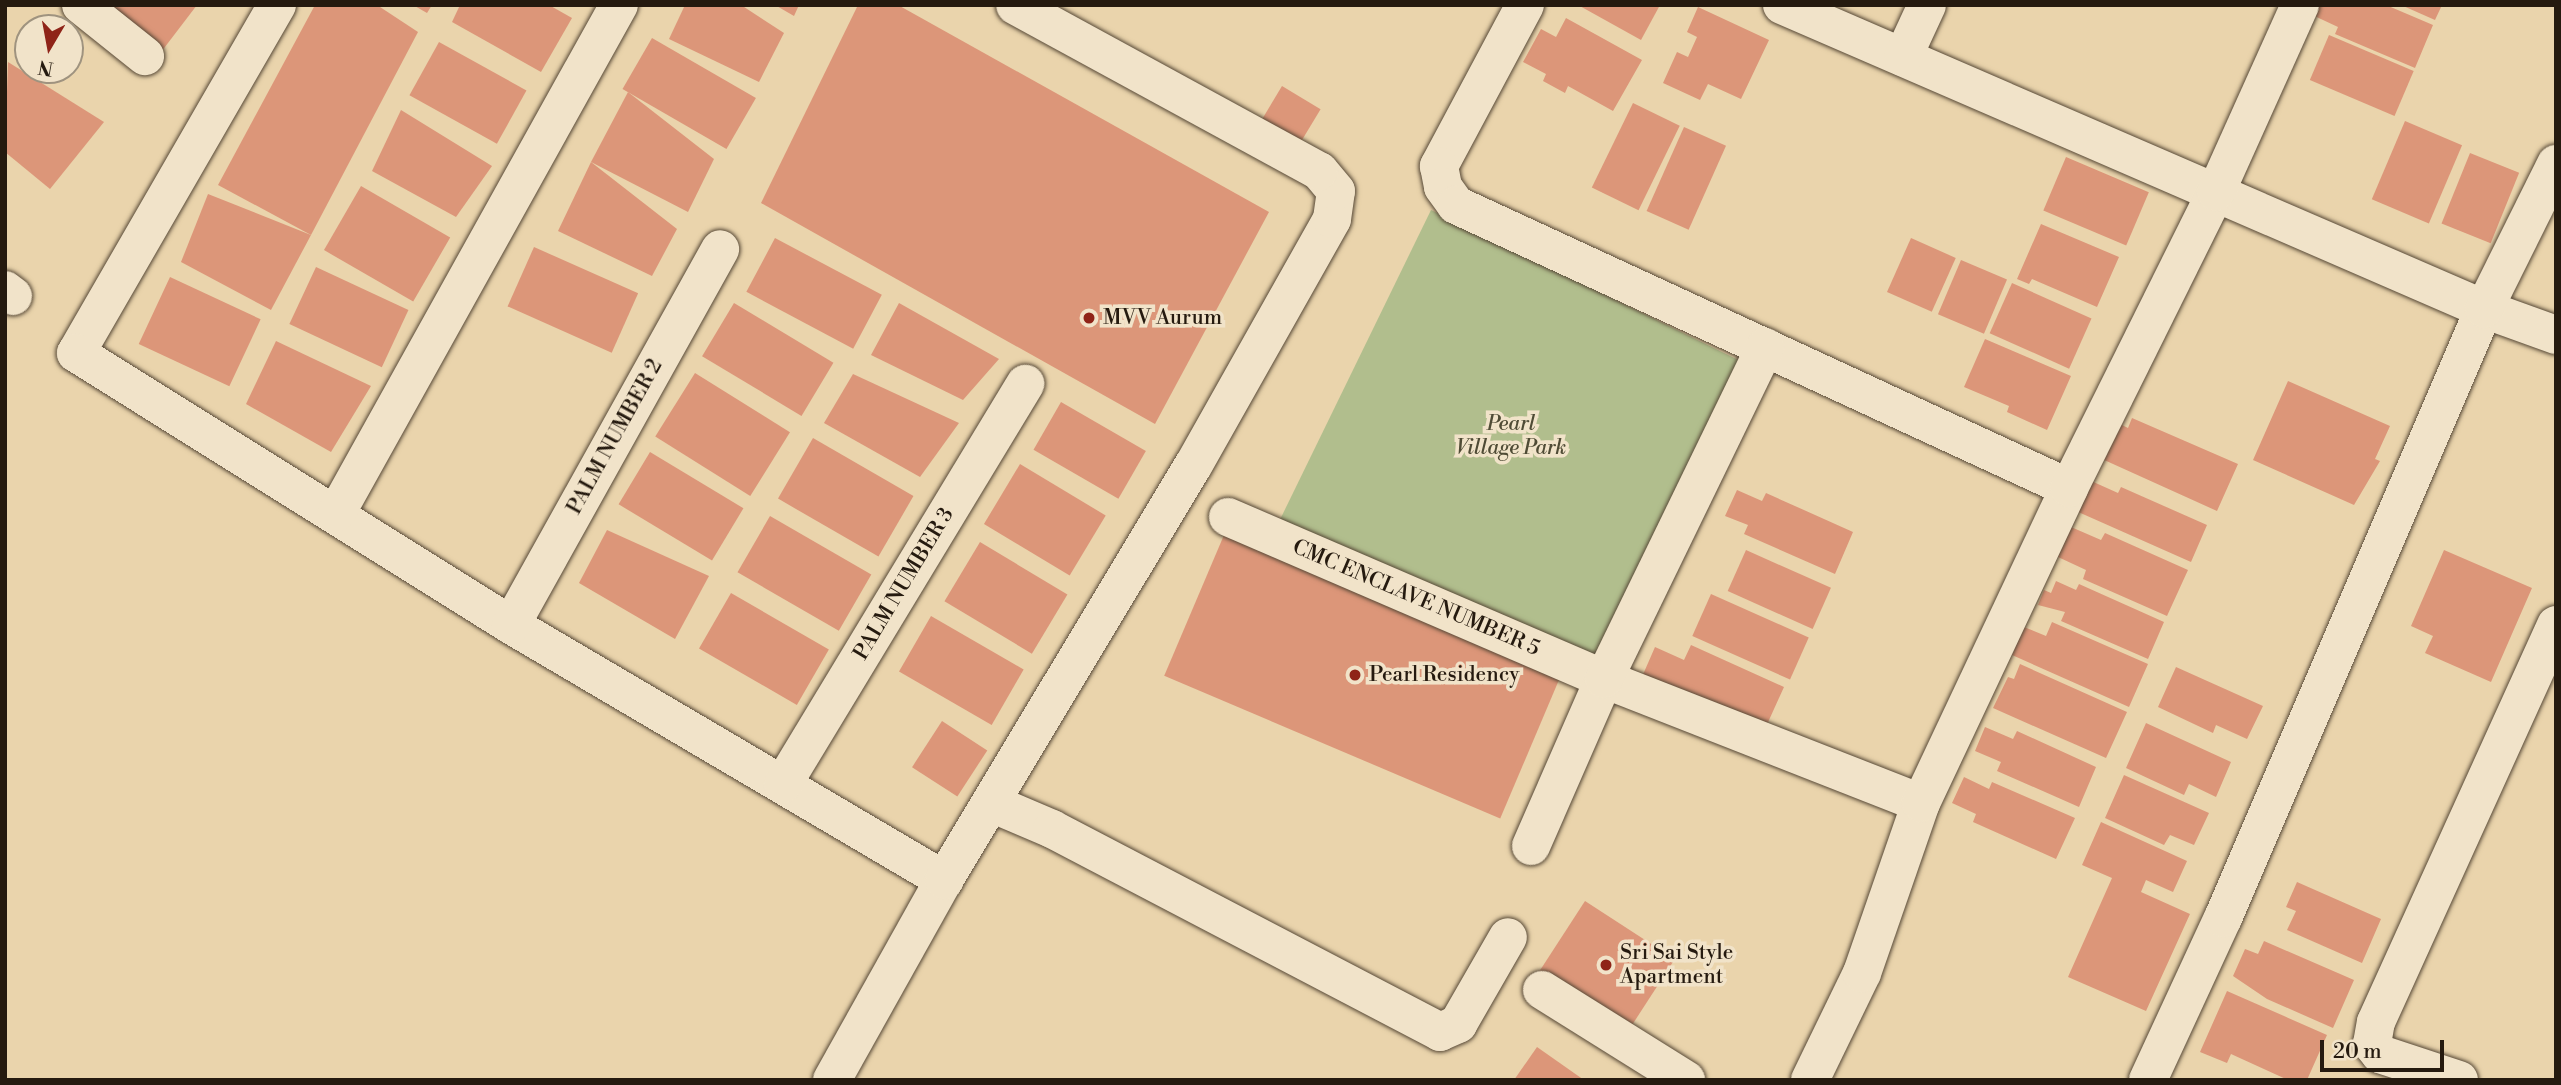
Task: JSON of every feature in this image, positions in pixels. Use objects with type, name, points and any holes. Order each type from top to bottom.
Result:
[{"type":"street","points":[[81,5],[145,56]]},
{"type":"street","points":[[277,5],[76,353],[337,512],[510,625],[944,880]]},
{"type":"street","points":[[337,512],[619,5]]},
{"type":"street","points":[[832,1080],[944,880],[1233,396],[1332,219],[1336,191],[1320,171],[1015,5]]},
{"type":"street","points":[[1525,5],[1439,166],[1443,187],[1456,205],[2069,488]]},
{"type":"street","points":[[1782,5],[2484,309],[2556,335]]},
{"type":"street","points":[[1903,57],[1927,5]]},
{"type":"street","points":[[1810,1080],[1862,973],[1921,803],[2069,488],[2216,191],[2300,5]]},
{"type":"street","points":[[2148,1080],[2223,918],[2484,309],[2556,164]]},
{"type":"street","name":"PALM NUMBER 2","points":[[510,625],[720,249]]},
{"type":"street","points":[[1531,846],[1604,679],[1765,347]]},
{"type":"street","name":"PALM NUMBER 3","points":[[783,784],[1025,384]]},
{"type":"street","name":"CMC ENCLAVE NUMBER 5","points":[[1228,517],[1604,679],[1921,803]]},
{"type":"street","points":[[2459,1080],[2380,1054],[2372,1044],[2376,1022],[2556,625]]},
{"type":"street","points":[[991,803],[1052,829],[1440,1032],[1458,1024],[1508,937]]},
{"type":"street","points":[[1542,990],[1686,1080]]},
{"type":"green space","name":"Pearl Village Park","points":[[1431,210],[1738,360],[1588,669],[1280,519]]},
{"type":"building","points":[[87,5],[197,5],[155,60]]},
{"type":"building","points":[[315,5],[377,5],[418,32],[311,235],[218,185]]},
{"type":"building","points":[[413,5],[432,5],[427,13]]},
{"type":"building","points":[[460,5],[549,5],[572,18],[541,72],[452,22]]},
{"type":"building","points":[[685,5],[741,5],[784,33],[759,82],[669,39]]},
{"type":"building","points":[[775,5],[799,5],[794,16]]},
{"type":"building","name":"MVV Aurum","points":[[858,5],[898,5],[1269,212],[1155,424],[761,203]]},
{"type":"building","points":[[1578,5],[1660,5],[1641,40]]},
{"type":"building","points":[[2311,5],[2386,5],[2433,25],[2415,68],[2335,34],[2338,27],[2308,13]]},
{"type":"building","points":[[2401,5],[2442,5],[2435,20]]},
{"type":"building","points":[[1698,7],[1769,40],[1741,99],[1708,84],[1700,100],[1663,83],[1677,52],[1688,57],[1697,37],[1687,32]]},
{"type":"building","points":[[1566,18],[1642,60],[1613,111],[1568,86],[1565,93],[1543,81],[1546,74],[1523,62],[1541,29],[1556,37]]},
{"type":"building","points":[[2329,35],[2414,71],[2395,116],[2310,80]]},
{"type":"building","points":[[652,38],[756,98],[726,149],[622,89]]},
{"type":"building","points":[[439,42],[526,90],[497,144],[409,95]]},
{"type":"building","points":[[8,62],[14,66],[14,84],[43,84],[104,122],[50,189],[5,152]]},
{"type":"building","points":[[1282,86],[1321,109],[1299,144],[1261,121]]},
{"type":"building","points":[[628,92],[714,159],[688,212],[591,162]]},
{"type":"building","points":[[1633,103],[1680,126],[1639,210],[1592,187]]},
{"type":"building","points":[[401,110],[492,166],[456,217],[372,171]]},
{"type":"building","points":[[2405,121],[2462,145],[2429,223],[2372,199]]},
{"type":"building","points":[[1684,127],[1726,146],[1689,230],[1647,211]]},
{"type":"building","points":[[2470,153],[2519,173],[2491,243],[2442,223]]},
{"type":"building","points":[[2066,157],[2149,192],[2126,246],[2043,210]]},
{"type":"building","points":[[591,162],[677,229],[652,276],[558,231]]},
{"type":"building","points":[[361,186],[450,238],[413,302],[324,250]]},
{"type":"building","points":[[208,194],[311,235],[271,310],[181,262]]},
{"type":"building","points":[[2041,224],[2119,257],[2097,307],[2032,279],[2029,284],[2017,279]]},
{"type":"building","points":[[775,238],[882,295],[853,349],[746,292]]},
{"type":"building","points":[[1911,238],[1956,258],[1932,312],[1887,292]]},
{"type":"building","points":[[534,247],[638,293],[612,353],[508,306]]},
{"type":"building","points":[[1961,260],[2007,280],[1984,334],[1938,314]]},
{"type":"building","points":[[316,267],[408,310],[382,367],[289,324]]},
{"type":"building","points":[[170,277],[261,319],[229,386],[139,344]]},
{"type":"building","points":[[2012,283],[2091,318],[2069,369],[1990,333]]},
{"type":"building","points":[[734,303],[833,363],[801,416],[702,356]]},
{"type":"building","points":[[899,303],[999,359],[963,400],[871,355]]},
{"type":"building","points":[[1985,339],[2071,376],[2047,430],[2007,412],[2009,406],[1964,387]]},
{"type":"building","points":[[276,341],[371,386],[331,452],[246,404]]},
{"type":"building","points":[[695,373],[790,432],[750,496],[655,437]]},
{"type":"building","points":[[853,374],[959,423],[920,477],[824,423]]},
{"type":"building","points":[[2288,381],[2390,426],[2375,459],[2380,461],[2354,505],[2253,460]]},
{"type":"building","points":[[1061,402],[1146,451],[1118,499],[1034,450]]},
{"type":"building","points":[[2132,418],[2238,464],[2217,511],[2102,459],[2118,423],[2128,428]]},
{"type":"building","points":[[813,438],[913,496],[878,557],[778,499]]},
{"type":"building","points":[[650,452],[743,508],[712,560],[619,504]]},
{"type":"building","points":[[1020,464],[1106,516],[1070,576],[984,524]]},
{"type":"building","points":[[2089,480],[2118,493],[2121,487],[2207,525],[2191,562],[2076,511]]},
{"type":"building","points":[[1737,490],[1762,501],[1766,493],[1853,532],[1835,574],[1744,534],[1748,525],[1725,516]]},
{"type":"building","points":[[770,516],[871,574],[839,631],[738,572]]},
{"type":"building","points":[[2071,527],[2101,540],[2105,533],[2188,570],[2167,616],[2083,579],[2086,570],[2058,557]]},
{"type":"building","points":[[607,530],[709,576],[675,639],[579,583]]},
{"type":"building","name":"Pearl Residency","points":[[1224,535],[1560,678],[1500,818],[1164,676]]},
{"type":"building","points":[[980,542],[1067,595],[1032,654],[944,601]]},
{"type":"building","points":[[1746,550],[1831,588],[1813,629],[1728,591]]},
{"type":"building","points":[[2444,550],[2532,588],[2491,682],[2425,653],[2433,636],[2411,626]]},
{"type":"building","points":[[2056,581],[2076,590],[2079,584],[2164,622],[2148,659],[2061,621],[2065,612],[2038,605],[2044,590],[2051,593]]},
{"type":"building","points":[[731,593],[829,650],[797,705],[699,648]]},
{"type":"building","points":[[1711,594],[1809,638],[1790,680],[1692,636]]},
{"type":"building","points":[[931,616],[1024,670],[992,725],[899,671]]},
{"type":"building","points":[[2052,622],[2148,664],[2129,707],[2012,655],[2024,627],[2046,636]]},
{"type":"building","points":[[1691,645],[1784,687],[1760,740],[1638,686],[1655,647],[1684,660]]},
{"type":"building","points":[[2020,664],[2127,712],[2106,758],[1993,708],[2008,677],[2014,679]]},
{"type":"building","points":[[2176,667],[2263,706],[2247,739],[2216,725],[2213,733],[2158,707]]},
{"type":"building","points":[[942,721],[987,750],[957,797],[912,767]]},
{"type":"building","points":[[2146,723],[2231,762],[2216,797],[2189,784],[2184,795],[2126,768]]},
{"type":"building","points":[[1985,727],[2013,739],[2017,731],[2096,767],[2079,807],[1997,771],[2001,762],[1975,751]]},
{"type":"building","points":[[2124,775],[2209,813],[2194,845],[2170,835],[2164,845],[2105,818]]},
{"type":"building","points":[[1964,777],[1989,789],[1992,782],[2075,818],[2056,859],[1973,822],[1976,814],[1952,803]]},
{"type":"building","points":[[2101,822],[2187,861],[2173,892],[2146,880],[2141,892],[2190,914],[2146,1011],[2068,977],[2112,878],[2082,865]]},
{"type":"building","points":[[2297,882],[2381,919],[2362,963],[2287,930],[2296,911],[2286,907]]},
{"type":"building","name":"Sri Sai Style Apartment","points":[[1585,901],[1675,959],[1629,1030],[1539,971]]},
{"type":"building","points":[[2264,941],[2354,980],[2333,1028],[2267,999],[2233,976],[2245,949],[2258,954]]},
{"type":"building","points":[[2227,991],[2327,1035],[2307,1080],[2288,1080],[2231,1054],[2227,1063],[2200,1052]]},
{"type":"building","points":[[1537,1047],[1584,1080],[1514,1080]]},
{"type":"place","name":"MVV Aurum","points":[[1089,318]]},
{"type":"place","name":"Pearl Residency","points":[[1355,675]]},
{"type":"place","name":"Sri Sai Style Apartment","points":[[1606,965]]}]
